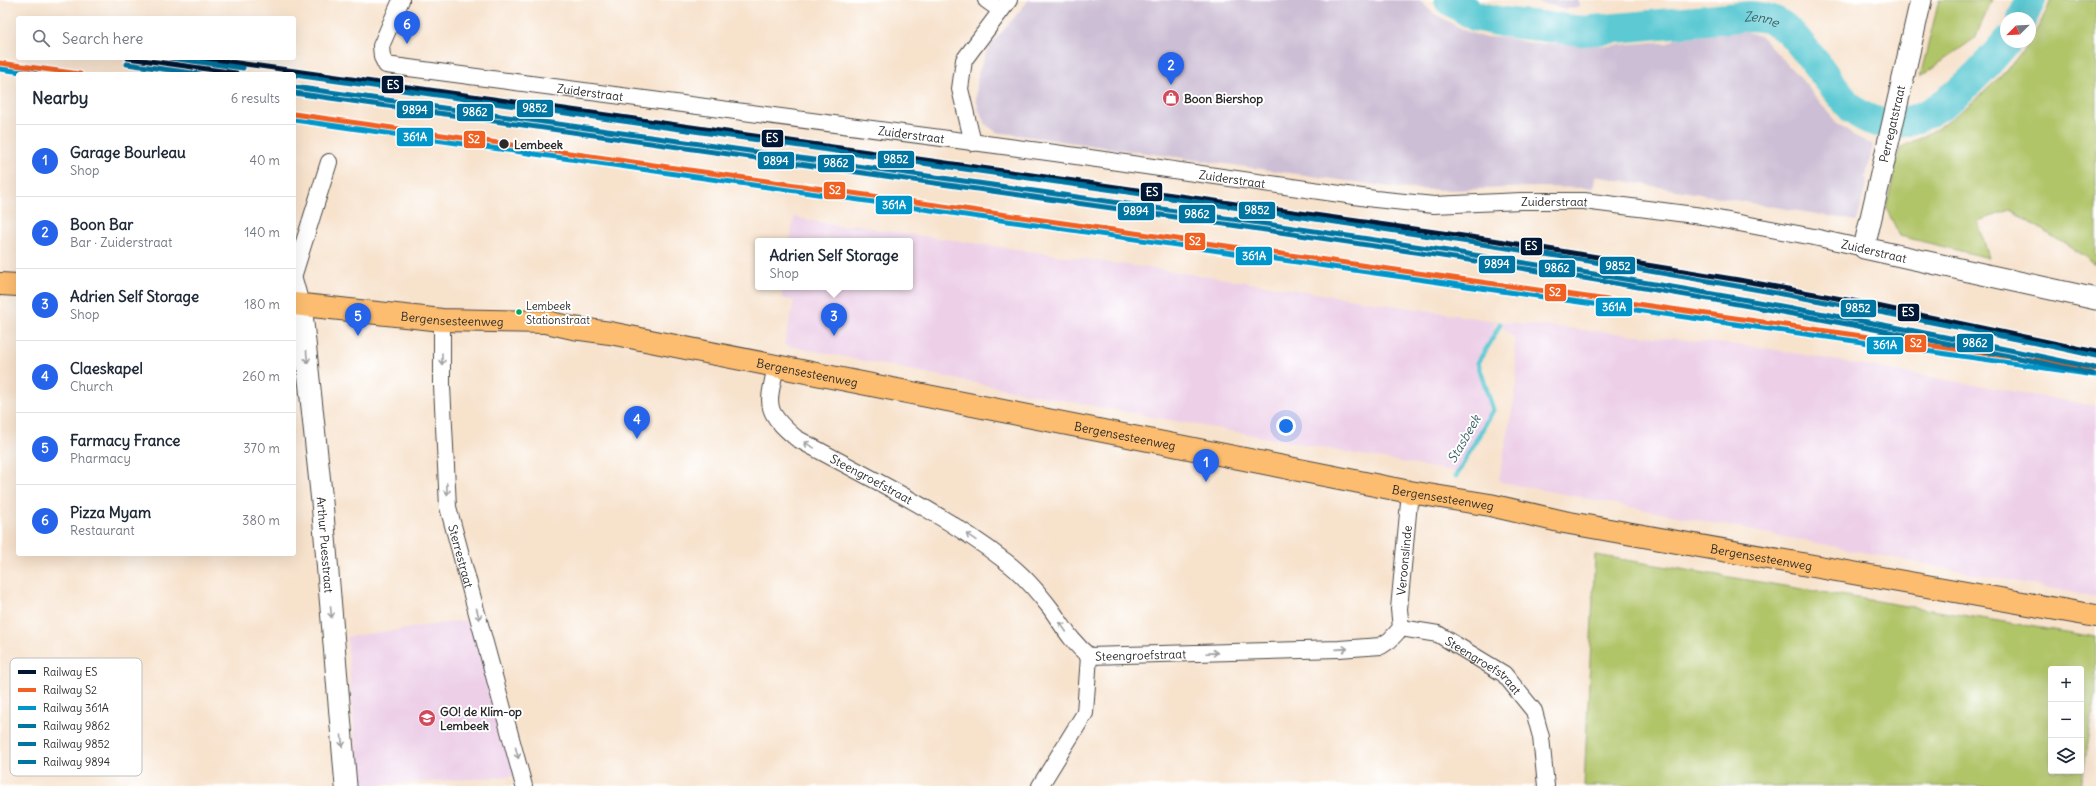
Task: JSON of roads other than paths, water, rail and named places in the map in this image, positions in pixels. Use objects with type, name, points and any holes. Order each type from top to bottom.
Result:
[{"type":"main road","points":[[0,284],[16,285]]},
{"type":"main road","name":"Bergensesteenweg","points":[[297,304],[442,320],[546,322],[776,366],[1410,492],[1490,505],[1572,523],[2096,616]]},
{"type":"street","name":"Zuiderstraat","points":[[401,0],[381,46],[382,57],[386,65],[1055,153],[1375,199],[1427,204],[1584,202],[1702,216],[1814,237],[2096,299]]},
{"type":"street","points":[[973,143],[960,89],[964,60],[1004,5],[986,0]]},
{"type":"street","name":"Perregatstraat","points":[[1864,248],[1922,0]]},
{"type":"street","points":[[296,268],[329,162]]},
{"type":"street","name":"Arthur Puesstraat","points":[[297,304],[321,495],[346,786]]},
{"type":"street","name":"Sterrestraat","points":[[442,320],[442,386],[448,507],[524,786]]},
{"type":"street","name":"Steengroefstraat","points":[[776,366],[769,401],[773,415],[779,424],[796,438],[947,522],[1005,561],[1027,580],[1051,609],[1077,647],[1089,656],[1339,649],[1381,646],[1390,640],[1401,628],[1438,634],[1504,674],[1534,711],[1541,737],[1546,786]]},
{"type":"street","name":"Veroonslinde","points":[[1401,628],[1399,609],[1410,492]]},
{"type":"street","points":[[1040,786],[1085,714],[1089,656]]},
{"type":"waterway","name":"Zenne","points":[[1449,0],[1475,16],[1503,22],[1583,31],[1751,16],[1767,18],[1779,23],[1796,38],[1851,108],[1877,122],[1898,123],[1919,117],[1940,106],[1959,92],[1977,75],[2001,48]]},
{"type":"waterway","name":"Zenne","points":[[2025,12],[2031,0]]},
{"type":"waterway","name":"Stasbeek","points":[[1456,476],[1493,410],[1478,363],[1500,324]]},
{"type":"rail line","name":"ES","points":[[142,60],[229,72]]},
{"type":"rail line","name":"9852","points":[[185,60],[243,68]]},
{"type":"rail line","name":"ES","points":[[217,60],[1499,241],[1739,280],[1858,302],[2096,352]]},
{"type":"rail line","name":"S2","points":[[0,63],[65,72]]},
{"type":"rail line","name":"9862","points":[[127,64],[185,72]]},
{"type":"rail line","name":"361A","points":[[0,69],[22,72]]},
{"type":"rail line","name":"9852","points":[[296,75],[1187,200],[1578,259],[1837,304],[2096,356]]},
{"type":"rail line","name":"9862","points":[[296,87],[1187,212],[1577,271],[1836,316],[2095,368]]},
{"type":"rail line","name":"9894","points":[[296,93],[1186,218],[1576,277],[1705,298],[1835,322],[2093,374]]},
{"type":"rail line","name":"S2","points":[[296,114],[2096,369]]},
{"type":"rail line","name":"361A","points":[[296,120],[2095,375]]},
{"type":"place","name":"Pizza Myam","points":[[407,44]]},
{"type":"place","name":"Boon Bar","points":[[1171,85]]},
{"type":"place","name":"Boon Biershop","points":[[1171,98]]},
{"type":"place","name":"Lembeek","points":[[504,144]]},
{"type":"place","name":"Lembeek Stationstraat","points":[[519,312]]},
{"type":"place","name":"Farmacy France","points":[[358,336]]},
{"type":"place","name":"Adrien Self Storage","points":[[834,336]]},
{"type":"place","name":"Claeskapel","points":[[637,439]]},
{"type":"place","name":"Garage Bourleau","points":[[1206,482]]},
{"type":"place","name":"GO! de Klim-op Lembeek","points":[[427,718]]}]
